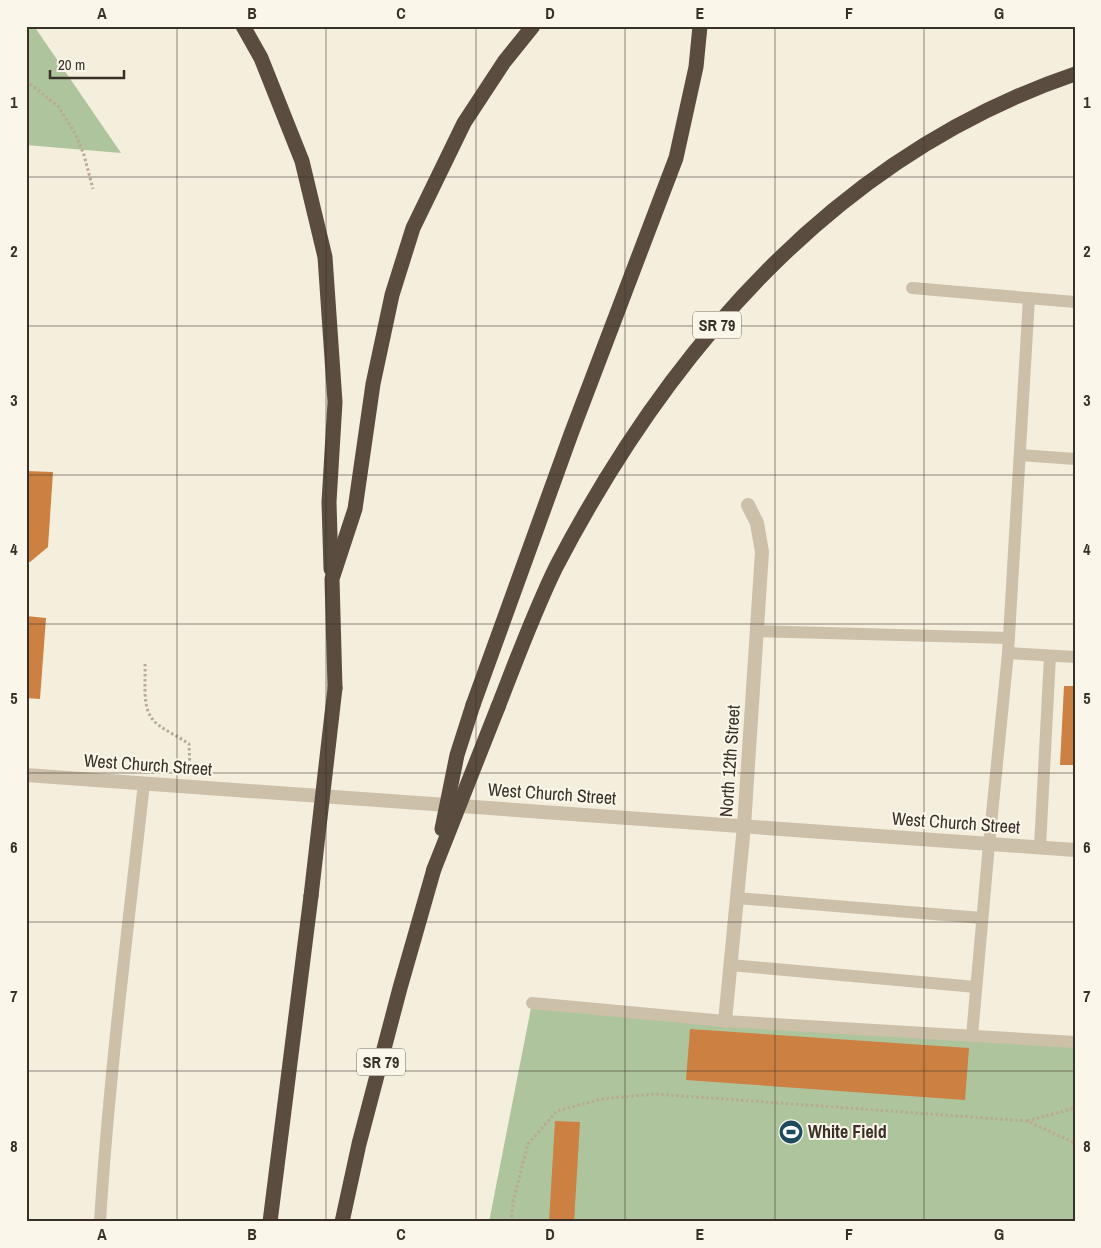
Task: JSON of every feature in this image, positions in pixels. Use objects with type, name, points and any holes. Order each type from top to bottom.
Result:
[{"type":"highway","points":[[243,26],[261,58],[302,161],[325,257],[335,402],[329,502],[335,688],[270,1222]]},
{"type":"highway","points":[[332,579],[355,508],[373,384],[392,295],[413,228],[464,124],[504,62],[533,26]]},
{"type":"highway","points":[[434,869],[457,755],[473,705],[571,434],[676,158],[696,67],[700,26]]},
{"type":"highway","name":"SR 79","points":[[342,1222],[359,1144],[434,869],[498,707],[556,569],[597,494],[648,414],[698,348],[738,302],[796,241],[864,184],[901,159],[979,114],[1075,74]]},
{"type":"street","name":"North 12th Street","points":[[724,1020],[744,826],[762,552],[757,523],[748,505]]},
{"type":"street","name":"West Church Street","points":[[26,775],[1075,850]]},
{"type":"lane","points":[[912,288],[1075,302]]},
{"type":"lane","points":[[972,1036],[1008,653],[1029,298]]},
{"type":"lane","points":[[1020,455],[1075,459]]},
{"type":"lane","points":[[757,631],[1009,638]]},
{"type":"lane","points":[[1008,653],[1075,657]]},
{"type":"lane","points":[[1040,847],[1050,656]]},
{"type":"lane","points":[[100,1222],[114,1055],[144,783]]},
{"type":"lane","points":[[737,898],[982,918]]},
{"type":"lane","points":[[730,965],[976,987]]},
{"type":"lane","points":[[532,1003],[724,1020],[1075,1042]]},
{"type":"path","points":[[26,81],[58,106],[76,134],[94,189]]},
{"type":"path","points":[[145,664],[146,703],[154,722],[188,744],[190,787]]},
{"type":"path","points":[[512,1222],[513,1202],[528,1144],[557,1111],[601,1099],[655,1094],[1027,1121],[1075,1108]]},
{"type":"path","points":[[1027,1121],[1075,1143]]},
{"type":"green space","points":[[26,26],[34,26],[121,153],[26,145]]},
{"type":"green space","name":"White Field","points":[[532,1003],[1075,1042],[1075,1222],[489,1222]]},
{"type":"building","points":[[26,471],[53,472],[48,547],[30,562],[26,562]]},
{"type":"building","points":[[26,616],[46,618],[40,699],[26,698]]},
{"type":"building","points":[[1064,686],[1075,686],[1075,765],[1060,765]]},
{"type":"building","points":[[690,1029],[969,1048],[965,1100],[686,1080]]},
{"type":"building","points":[[555,1121],[580,1122],[574,1222],[549,1222]]},
{"type":"place","name":"White Field","points":[[791,1132]]}]
